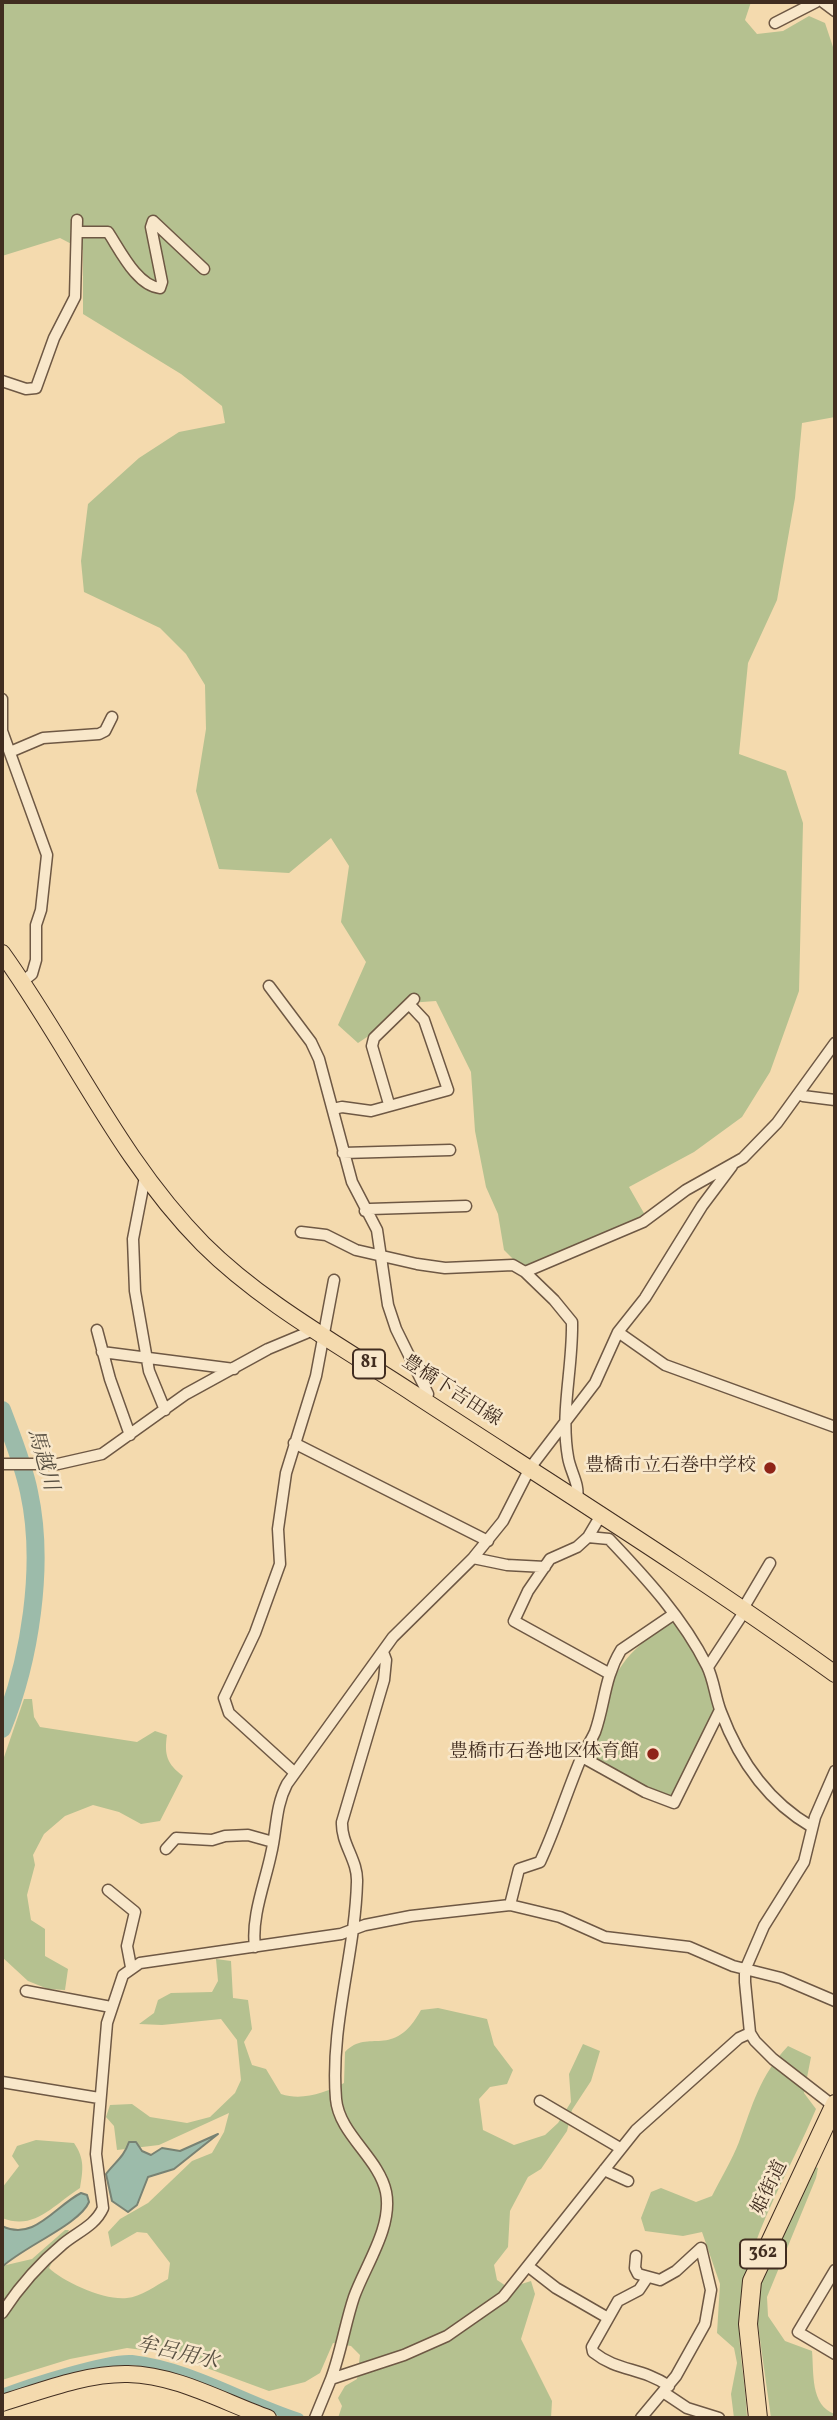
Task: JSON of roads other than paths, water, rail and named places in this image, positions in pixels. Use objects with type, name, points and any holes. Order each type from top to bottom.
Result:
[{"type":"highway","name":"姫街道","points":[[758,2418],[748,2324],[752,2281],[835,2106]]},
{"type":"main road","name":"豊橋下吉田線","points":[[2,953],[145,1177],[204,1245],[238,1275],[425,1401],[745,1608],[835,1674]]},
{"type":"main road","points":[[2,2403],[105,2375],[130,2374],[203,2391],[268,2418]]},
{"type":"street","points":[[775,23],[816,2]]},
{"type":"street","points":[[823,2],[835,11]]},
{"type":"street","points":[[2,381],[26,389],[36,388],[54,338],[75,297],[77,220]]},
{"type":"street","points":[[77,232],[108,232],[143,280],[152,287],[160,288],[162,282],[151,227],[153,220],[204,270]]},
{"type":"street","points":[[2,699],[2,731],[47,855],[41,910],[36,925],[36,960],[32,974],[22,982]]},
{"type":"street","points":[[10,752],[43,738],[99,734],[105,731],[112,717]]},
{"type":"street","points":[[269,986],[311,1042],[333,1110],[343,1153],[365,1211],[377,1230],[388,1305],[400,1340],[428,1394],[425,1401]]},
{"type":"street","points":[[333,1110],[342,1107],[371,1111],[448,1090],[424,1020],[412,1001],[374,1038],[372,1046],[389,1104]]},
{"type":"street","points":[[255,1947],[262,1888],[274,1842],[280,1797],[295,1773],[406,1623],[473,1558],[503,1521],[530,1468],[595,1383],[618,1332],[645,1298],[702,1206],[732,1166],[767,1136],[835,1043]]},
{"type":"street","points":[[800,1093],[803,1096],[835,1100]]},
{"type":"street","points":[[343,1153],[450,1150]]},
{"type":"street","points":[[525,1272],[643,1222],[686,1190],[727,1166],[732,1166]]},
{"type":"street","points":[[145,1177],[132,1250],[138,1315],[146,1355],[165,1410]]},
{"type":"street","points":[[365,1211],[466,1206]]},
{"type":"street","points":[[301,1232],[326,1235],[356,1250],[383,1257],[445,1268],[513,1265],[525,1272],[572,1322],[564,1424],[568,1459],[578,1490],[577,1499]]},
{"type":"street","points":[[295,1773],[229,1713],[224,1698],[255,1633],[280,1564],[278,1529],[293,1443],[316,1376],[320,1332],[334,1280]]},
{"type":"street","points":[[97,1329],[130,1435]]},
{"type":"street","points":[[2,1464],[75,1462],[102,1454],[186,1394],[268,1349],[320,1332]]},
{"type":"street","points":[[618,1332],[665,1365],[835,1427]]},
{"type":"street","points":[[102,1352],[146,1355],[234,1369]]},
{"type":"street","points":[[293,1443],[488,1541]]},
{"type":"street","points":[[601,1515],[589,1537],[577,1547],[550,1559],[527,1591],[514,1621],[610,1674]]},
{"type":"street","points":[[589,1537],[609,1539],[656,1589],[708,1667],[720,1710],[746,1766],[768,1793],[812,1827]]},
{"type":"street","points":[[473,1558],[507,1566],[545,1567]]},
{"type":"street","points":[[708,1667],[770,1563]]},
{"type":"street","points":[[510,1905],[519,1869],[540,1862],[595,1731],[610,1674],[621,1650],[674,1614]]},
{"type":"street","points":[[316,2415],[331,2379],[353,2303],[386,2212],[386,2191],[336,2103],[339,2010],[353,1931],[357,1870],[343,1838],[342,1822],[384,1680],[386,1660],[383,1652]]},
{"type":"street","points":[[582,1757],[645,1792],[674,1803],[720,1710]]},
{"type":"street","points":[[835,1771],[812,1827],[804,1861],[764,1926],[746,1970],[751,2033],[773,2059],[835,2106]]},
{"type":"street","points":[[166,1850],[176,1838],[212,1840],[225,1836],[248,1835],[274,1842]]},
{"type":"street","points":[[108,1889],[135,1912],[127,1946],[131,1967]]},
{"type":"street","points":[[2,2313],[25,2280],[61,2245],[94,2221],[103,2208],[96,2154],[105,2038],[111,2007],[123,1975],[140,1963],[353,1931],[365,1925],[411,1916],[510,1905],[559,1917],[605,1937],[689,1947],[746,1970],[780,1978],[835,2001]]},
{"type":"street","points":[[26,1991],[111,2007]]},
{"type":"street","points":[[331,2379],[404,2355],[447,2336],[503,2297],[636,2130],[739,2038],[751,2033]]},
{"type":"street","points":[[2,2082],[99,2098]]},
{"type":"street","points":[[540,2101],[620,2148]]},
{"type":"street","points":[[604,2169],[628,2181]]},
{"type":"street","points":[[636,2256],[635,2268],[638,2274],[647,2278],[667,2277],[701,2248],[711,2290],[709,2306],[698,2339],[666,2389],[641,2418]]},
{"type":"street","points":[[529,2267],[556,2288],[608,2318]]},
{"type":"street","points":[[835,2270],[798,2332],[835,2354]]},
{"type":"street","points":[[647,2278],[639,2290],[623,2296],[608,2318],[593,2352],[612,2365],[650,2374],[687,2408],[719,2418]]},
{"type":"waterway","name":"馬越川","points":[[2,1410],[27,1481],[34,1520],[35,1550],[35,1581],[27,1643],[2,1729]]},
{"type":"waterway","name":"牟呂用水","points":[[2,2394],[87,2367],[132,2360],[176,2369],[299,2418]]},
{"type":"place","name":"豊橋市立石巻中学校","points":[[770,1468]]},
{"type":"place","name":"豊橋市石巻地区体育館","points":[[653,1754]]}]
